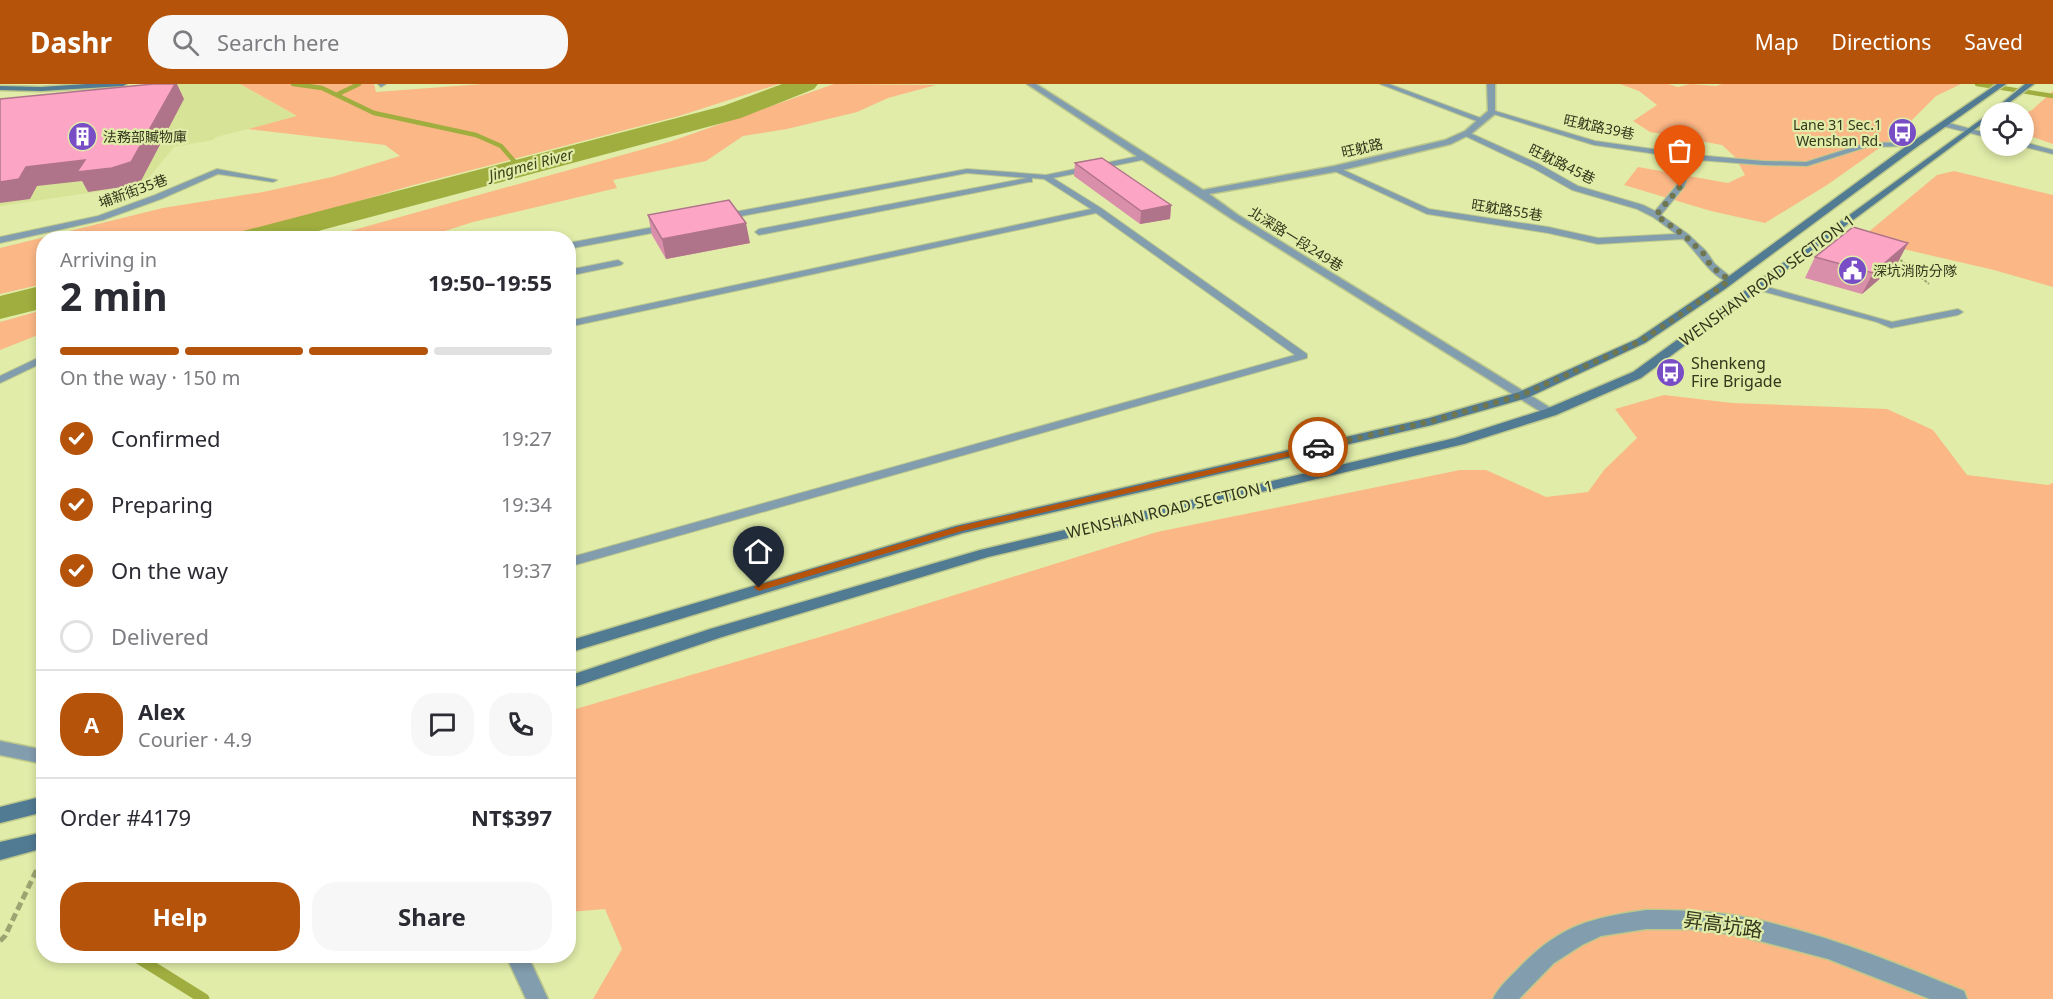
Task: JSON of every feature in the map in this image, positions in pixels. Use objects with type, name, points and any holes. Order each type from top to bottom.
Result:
[{"type":"main road","points":[[0,87],[40,89],[123,84]]},
{"type":"main road","name":"WENSHAN ROAD SECTION 1","points":[[576,645],[960,529],[1432,421],[1522,395],[1641,341],[2002,84]]},
{"type":"main road","name":"WENSHAN ROAD SECTION 1","points":[[2007,102],[2031,84]]},
{"type":"main road","name":"WENSHAN ROAD SECTION 1","points":[[576,680],[728,630],[986,553],[1459,441],[1551,412],[1637,375],[1980,122]]},
{"type":"main road","points":[[0,815],[36,806]]},
{"type":"main road","points":[[0,851],[36,842]]},
{"type":"street","name":"北深路一段249巷","points":[[1031,84],[1201,193],[1234,217],[1551,412]]},
{"type":"street","points":[[1491,84],[1492,112]]},
{"type":"street","name":"旺躭路","points":[[1201,193],[1334,169],[1448,142],[1467,135],[1492,112]]},
{"type":"street","points":[[0,748],[36,755]]},
{"type":"street","name":"昇高坑路","points":[[1504,999],[1557,947],[1599,927],[1672,918],[1766,930],[1870,963],[1956,999]]},
{"type":"street","points":[[520,963],[537,999]]},
{"type":"lane","points":[[1383,84],[1482,120]]},
{"type":"lane","name":"旺躭路39巷","points":[[1492,112],[1594,143],[1696,157],[1807,164],[1866,145],[1916,144]]},
{"type":"lane","points":[[1945,124],[1980,133]]},
{"type":"lane","name":"旺躭路45巷","points":[[1467,135],[1536,166],[1575,188],[1640,207],[1656,215],[1685,236],[1703,253],[1711,266],[1729,280]]},
{"type":"lane","points":[[2034,147],[2053,152]]},
{"type":"lane","points":[[759,232],[1144,157]]},
{"type":"lane","points":[[1656,215],[1680,187],[1685,173],[1696,157]]},
{"type":"lane","name":"旺躭路55巷","points":[[1334,169],[1426,211],[1548,230],[1598,241],[1685,236]]},
{"type":"lane","name":"埔新街35巷","points":[[41,231],[100,218],[158,197],[217,171],[273,180]]},
{"type":"lane","points":[[576,561],[1303,356],[1098,210],[1046,177],[967,171],[709,220]]},
{"type":"lane","points":[[576,322],[1098,210]]},
{"type":"lane","points":[[576,245],[686,224]]},
{"type":"lane","name":"埔新街35巷","points":[[0,240],[36,232]]},
{"type":"lane","points":[[576,271],[618,263]]},
{"type":"lane","points":[[1757,287],[1881,320],[1891,326],[1958,312]]},
{"type":"lane","points":[[0,380],[36,362]]},
{"type":"path","points":[[1888,252],[1929,284]]},
{"type":"path","points":[[0,941],[5,936],[36,868]]},
{"type":"shaded area","points":[[177,84],[240,84],[298,117],[216,137],[213,140],[174,147],[147,180],[123,188],[0,206],[0,102]]},
{"type":"shaded area","points":[[240,84],[374,84],[376,92],[483,84],[779,84],[679,116],[410,186],[258,231],[69,231],[163,208],[263,192],[332,177],[400,156],[385,145],[248,129],[297,116]]},
{"type":"shaded area","points":[[834,84],[936,85],[888,98],[857,112],[787,129],[743,136],[706,161],[613,180],[617,188],[473,222],[445,231],[350,231],[669,142]]},
{"type":"shaded area","points":[[1620,84],[1668,84],[1678,87],[1690,84],[1716,86],[1722,84],[1961,84],[1936,96],[1895,137],[1827,185],[1765,223],[1711,211],[1624,185],[1638,167],[1728,183],[1745,175],[1735,157],[1722,145],[1650,132],[1633,121],[1657,105],[1639,91]]},
{"type":"shaded area","points":[[2053,91],[2053,144],[2034,137],[2034,108]]},
{"type":"shaded area","points":[[1954,171],[2053,195],[2053,287],[1994,270],[1860,239],[1937,175]]},
{"type":"shaded area","points":[[36,239],[36,286],[0,294],[0,248]]},
{"type":"shaded area","points":[[36,312],[36,336],[0,350],[0,322]]},
{"type":"shaded area","points":[[1664,395],[1732,403],[1887,409],[1933,430],[1967,475],[2048,485],[2053,483],[2053,999],[593,999],[622,949],[605,909],[576,911],[576,709],[830,634],[1157,532],[1460,470],[1486,470],[1546,497],[1588,492],[1604,470],[1637,438],[1615,409]]},
{"type":"building","name":"法務部贓物庫","points":[[153,84],[175,84],[131,162],[112,168],[77,172],[85,160],[26,167],[19,179],[0,182],[0,99]]},
{"type":"building","points":[[1102,158],[1171,205],[1141,211],[1075,163]]},
{"type":"building","points":[[729,200],[746,223],[662,239],[648,215]]},
{"type":"building","points":[[1853,227],[1908,243],[1873,273],[1815,257]]},
{"type":"waterway","points":[[293,84],[322,88],[374,113],[476,135],[501,146],[520,168]]},
{"type":"waterway","points":[[338,94],[359,84]]},
{"type":"waterway","name":"Jingmei River","points":[[282,231],[732,112],[805,84]]},
{"type":"waterway","points":[[1977,84],[2053,96]]},
{"type":"waterway","name":"Jingmei River","points":[[0,308],[36,298]]},
{"type":"waterway","points":[[146,963],[204,999]]},
{"type":"way so far","points":[[1318,447],[1432,421],[1522,395],[1641,341],[1721,287],[1729,280],[1711,266],[1703,253],[1685,236],[1656,215],[1680,187]]},
{"type":"place","name":"Lane 31 Sec.1 Wenshan Rd.","points":[[1903,133]]},
{"type":"place","name":"法務部贓物庫","points":[[82,137]]},
{"type":"place","name":"深坑消防分隊","points":[[1852,271]]},
{"type":"place","name":"Shenkeng Fire Brigade","points":[[1670,372]]},
{"type":"route","points":[[759,588],[960,529],[1318,447]]}]
